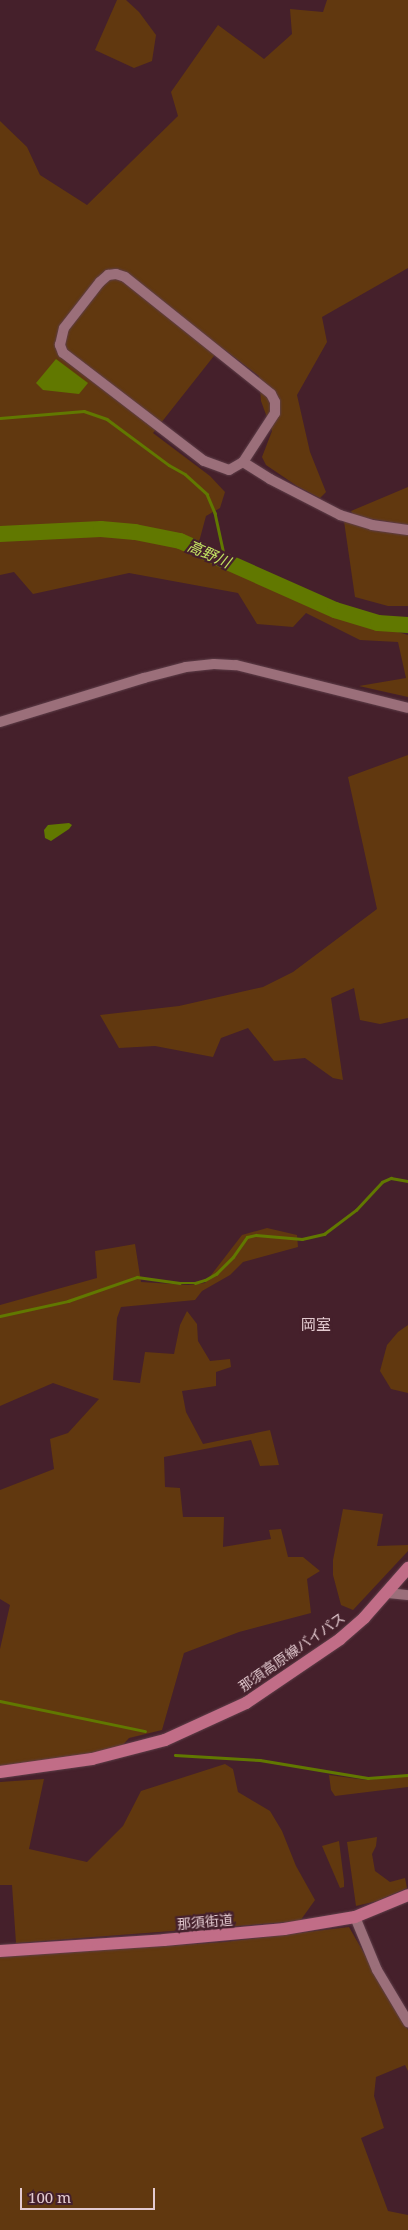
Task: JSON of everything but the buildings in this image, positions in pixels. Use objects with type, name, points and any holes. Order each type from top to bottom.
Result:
[{"type":"main road","name":"那須高原線バイパス","points":[[0,1772],[92,1759],[164,1740],[246,1703],[306,1664],[350,1630],[388,1593],[408,1568]]},
{"type":"main road","name":"那須街道","points":[[0,1951],[235,1934],[355,1917],[408,1895]]},
{"type":"street","points":[[116,274],[125,277],[271,394],[275,402],[275,413],[243,462],[229,470],[204,461],[63,353],[60,345],[64,328],[100,282],[108,275],[116,274]]},
{"type":"street","points":[[243,462],[270,479],[340,515],[372,525],[408,530]]},
{"type":"street","points":[[0,722],[144,678],[186,667],[214,664],[236,665],[408,708]]},
{"type":"street","points":[[388,1593],[408,1595]]},
{"type":"street","points":[[355,1917],[377,1970],[408,2022]]},
{"type":"shaded area","points":[[117,0],[126,0],[139,12],[156,35],[152,61],[134,68],[95,50]]},
{"type":"shaded area","points":[[327,0],[408,0],[408,268],[322,317],[327,342],[297,395],[310,452],[326,492],[320,498],[297,486],[266,465],[262,457],[272,431],[261,401],[259,376],[221,347],[153,433],[210,476],[225,492],[220,508],[206,516],[196,553],[324,610],[408,635],[408,697],[359,686],[406,678],[398,642],[360,640],[306,613],[293,627],[257,624],[238,593],[129,573],[33,594],[14,572],[0,575],[0,121],[27,147],[40,175],[87,205],[178,116],[171,92],[218,25],[264,59],[292,34],[290,9],[323,12]]},
{"type":"shaded area","points":[[56,359],[88,383],[79,394],[43,390],[36,383]]},
{"type":"shaded area","points":[[408,487],[408,525],[354,516],[351,511]]},
{"type":"shaded area","points":[[344,521],[408,535],[408,606],[388,606],[355,597]]},
{"type":"shaded area","points":[[408,755],[408,1018],[380,1024],[360,1020],[354,988],[331,998],[343,1080],[333,1078],[305,1058],[274,1061],[248,1028],[221,1038],[213,1057],[155,1046],[119,1048],[100,1015],[179,1006],[263,987],[293,972],[377,909],[348,777]]},
{"type":"shaded area","points":[[69,823],[72,825],[69,829],[51,841],[45,838],[44,830],[48,825]]},
{"type":"shaded area","points":[[267,1228],[297,1235],[298,1247],[243,1262],[230,1275],[202,1291],[195,1300],[121,1307],[117,1318],[113,1380],[140,1383],[145,1352],[174,1354],[180,1325],[187,1311],[197,1324],[198,1341],[210,1361],[230,1359],[231,1367],[216,1372],[216,1386],[182,1391],[186,1412],[203,1444],[270,1430],[279,1465],[260,1466],[251,1440],[164,1457],[165,1487],[180,1488],[183,1517],[224,1517],[223,1547],[271,1539],[269,1530],[281,1529],[288,1557],[303,1557],[320,1571],[307,1579],[311,1613],[239,1632],[184,1653],[162,1730],[129,1738],[121,1747],[78,1756],[0,1767],[0,1649],[10,1605],[0,1599],[0,1490],[54,1469],[50,1439],[68,1433],[99,1399],[53,1383],[0,1406],[0,1305],[97,1278],[95,1251],[135,1244],[141,1282],[188,1285],[205,1283],[242,1235]]},
{"type":"shaded area","points":[[408,1325],[408,1393],[391,1389],[380,1371],[387,1345],[398,1332]]},
{"type":"shaded area","points":[[343,1509],[383,1514],[377,1546],[408,1545],[408,1551],[353,1610],[341,1605],[333,1575],[333,1560]]},
{"type":"shaded area","points":[[225,1764],[233,1769],[238,1792],[270,1811],[282,1831],[296,1866],[315,1900],[300,1921],[16,1943],[12,1885],[0,1885],[0,1782],[44,1779],[29,1849],[87,1862],[123,1826],[141,1791]]},
{"type":"shaded area","points":[[329,1775],[366,1780],[408,1776],[408,1787],[335,1796],[331,1790]]},
{"type":"shaded area","points":[[377,1837],[376,1846],[372,1854],[375,1871],[390,1882],[405,1878],[407,1888],[377,1901],[356,1906],[347,1842]]},
{"type":"shaded area","points":[[339,1841],[344,1881],[344,1887],[340,1888],[322,1846]]},
{"type":"shaded area","points":[[349,1927],[408,2030],[408,2071],[405,2065],[376,2077],[374,2096],[384,2128],[361,2138],[388,2211],[408,2215],[408,2230],[0,2230],[0,1957],[225,1942]]},
{"type":"waterway","points":[[0,418],[84,411],[107,419],[169,465],[185,474],[207,494],[215,513],[225,559]]},
{"type":"waterway","name":"高野川","points":[[0,534],[101,529],[135,532],[180,541],[335,610],[378,623],[408,625]]},
{"type":"waterway","points":[[0,1316],[68,1301],[137,1277],[180,1283],[195,1283],[205,1280],[216,1274],[233,1257],[247,1237],[256,1235],[302,1239],[324,1234],[356,1210],[382,1182],[391,1178],[408,1181]]},
{"type":"waterway","points":[[0,1701],[145,1731]]},
{"type":"waterway","points":[[175,1755],[260,1760],[368,1778],[408,1775]]},
{"type":"district","name":"岡室","points":[[316,1325]]}]
